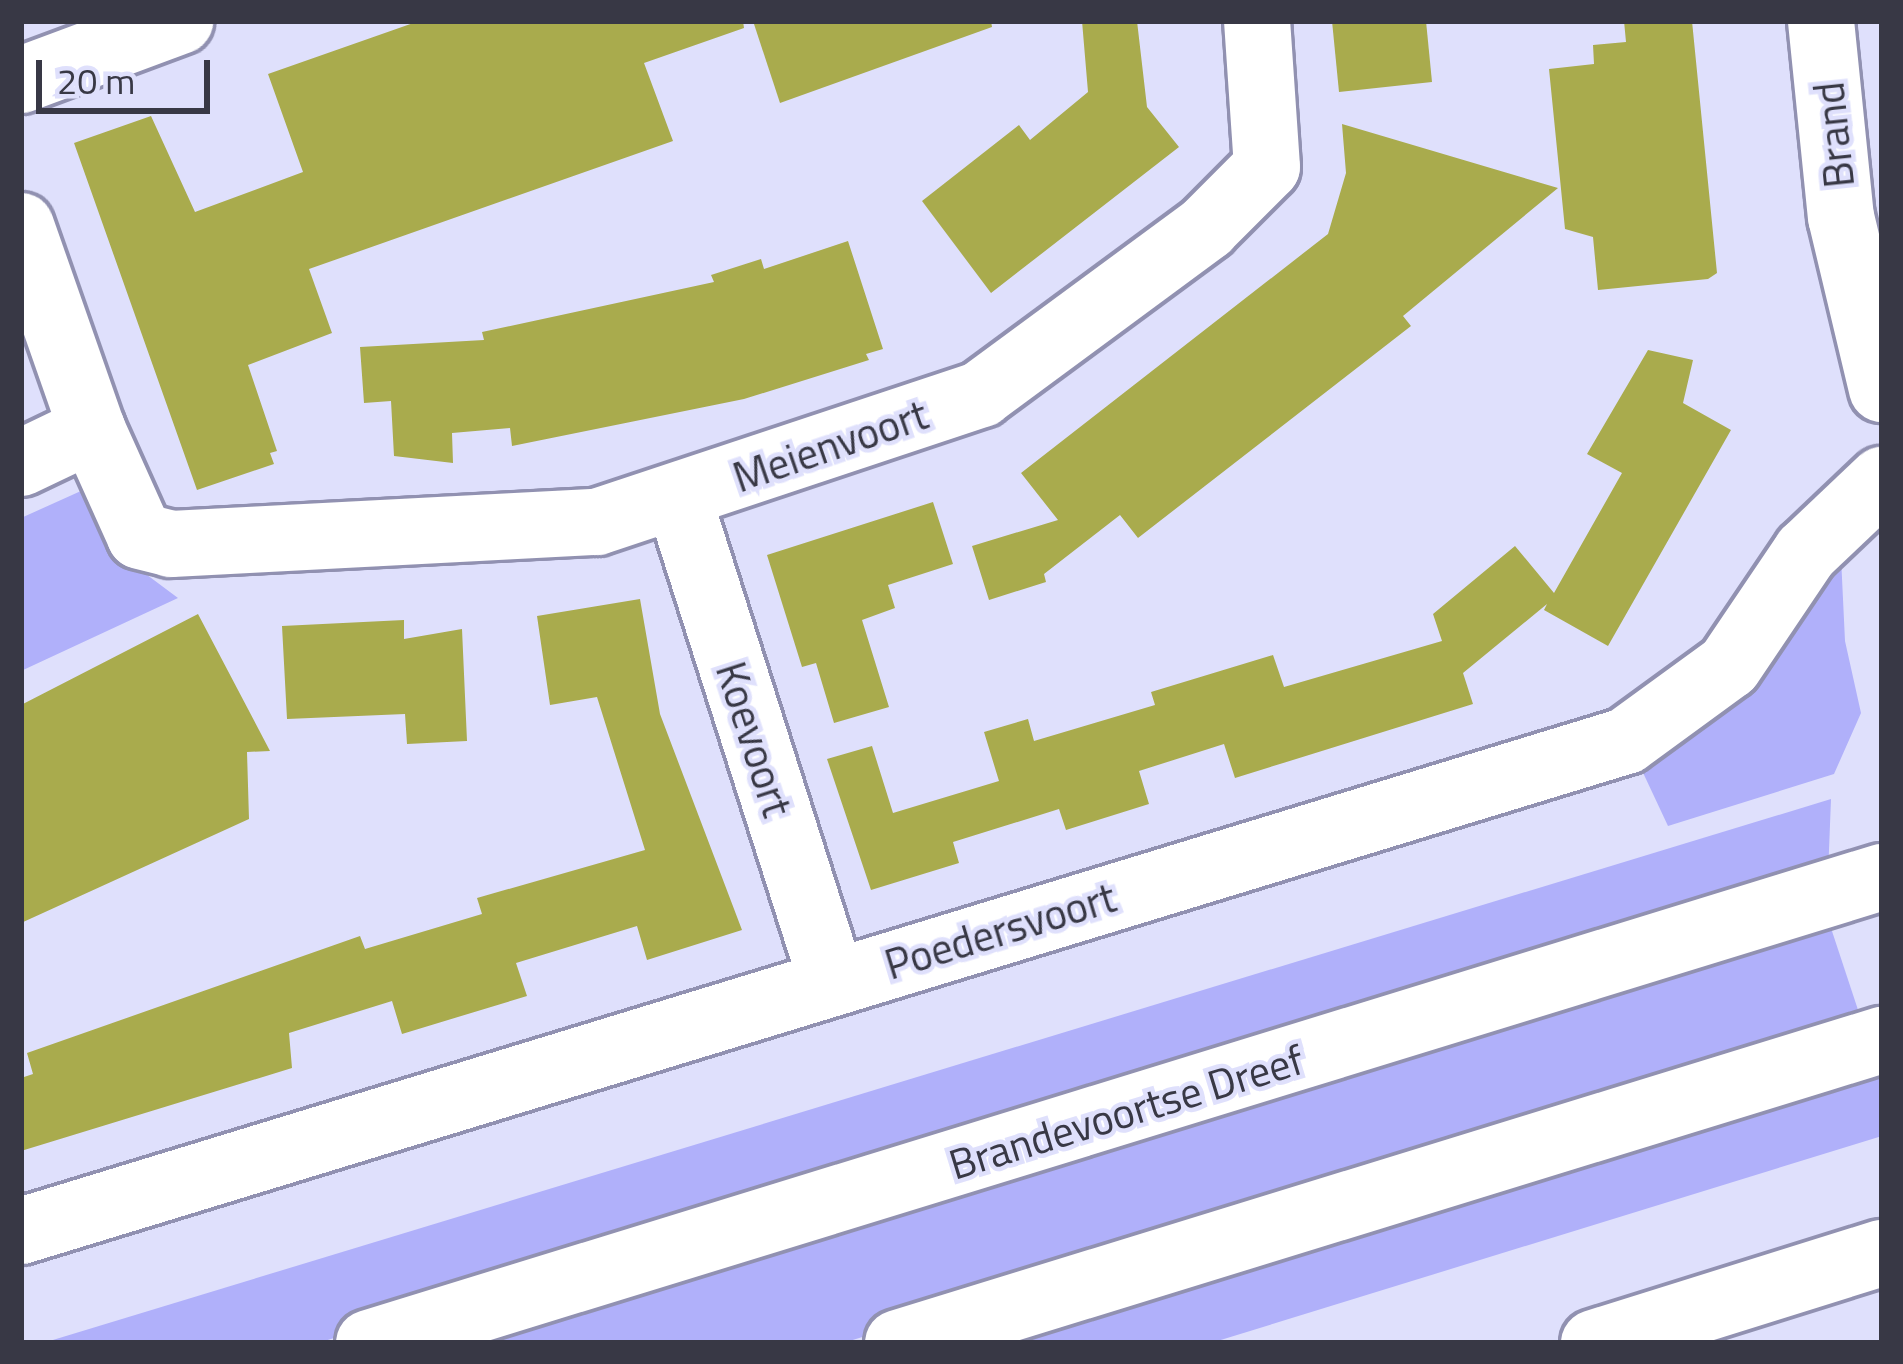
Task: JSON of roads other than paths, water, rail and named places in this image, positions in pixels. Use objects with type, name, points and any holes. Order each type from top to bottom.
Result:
[{"type":"street","points":[[21,80],[180,21]]},
{"type":"street","name":"Meienvoort","points":[[92,429],[140,536],[171,544],[597,522],[981,394],[1207,228],[1268,167],[1257,21]]},
{"type":"street","name":"Brand","points":[[1821,21],[1841,217],[1882,388]]},
{"type":"street","points":[[21,226],[92,429],[21,463]]},
{"type":"street","name":"Poedersvoort","points":[[21,1231],[1626,741],[1729,666],[1806,553],[1882,480]]},
{"type":"street","name":"Koevoort","points":[[679,496],[832,981]]},
{"type":"street","name":"Brandevoortse Dreef","points":[[369,1343],[1882,877]]},
{"type":"street","points":[[898,1343],[1882,1040]]},
{"type":"street","points":[[1594,1343],[1882,1252]]}]
